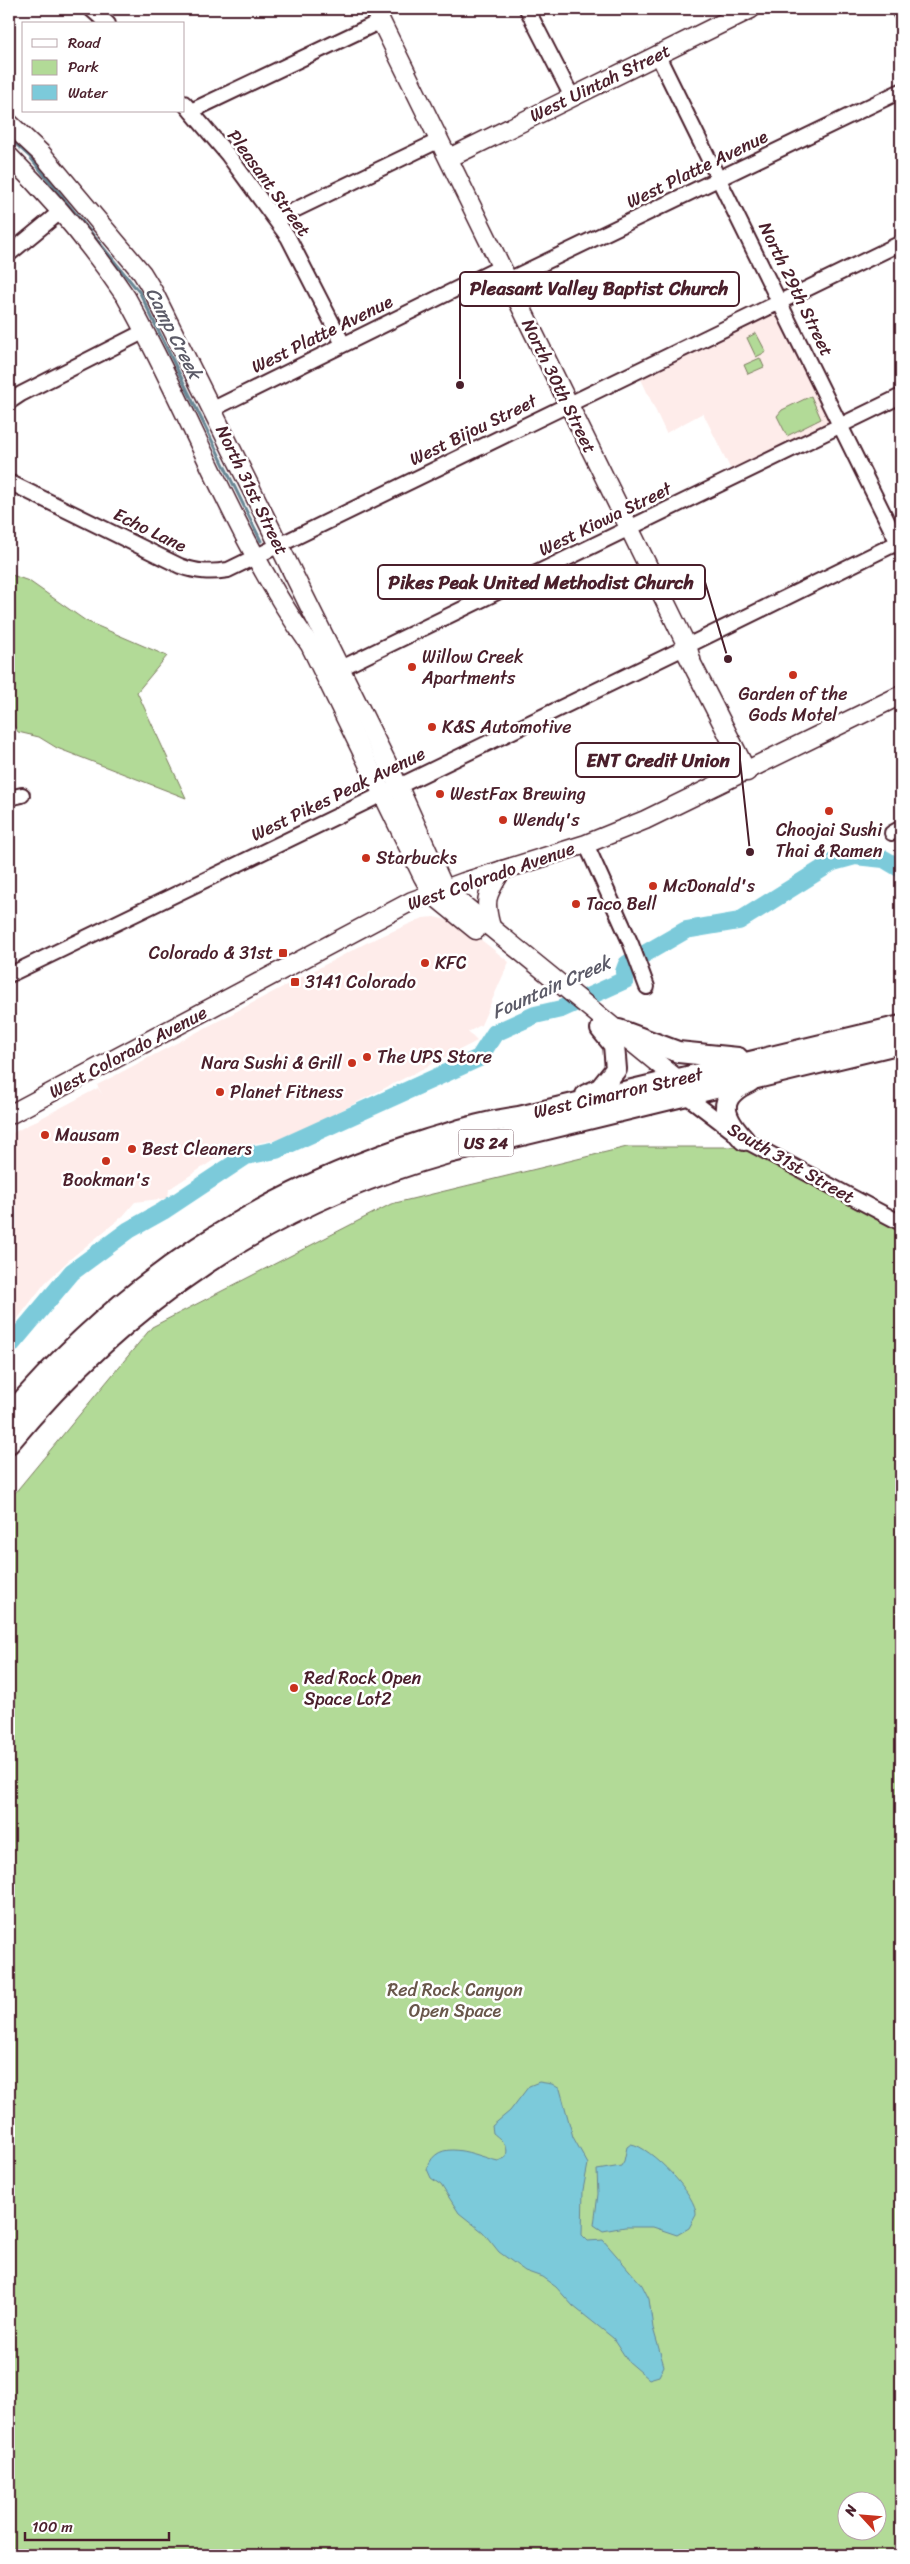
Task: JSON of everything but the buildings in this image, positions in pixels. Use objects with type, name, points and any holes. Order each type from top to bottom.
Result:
[{"type":"highway","points":[[600,1022],[666,1049],[689,1054],[718,1057],[774,1056]]},
{"type":"highway","points":[[518,1117],[600,1089],[612,1074],[616,1063],[614,1045],[600,1022]]},
{"type":"highway","name":"West Cimarron Street","points":[[289,1204],[355,1184],[416,1162],[774,1056],[901,1026]]},
{"type":"highway","name":"West Cimarron Street","points":[[289,1204],[324,1178],[398,1149],[479,1123],[676,1085],[759,1077],[901,1043]]},
{"type":"highway","points":[[744,1140],[729,1124],[725,1109],[734,1091],[759,1077]]},
{"type":"highway","name":"US 24","points":[[9,1416],[42,1378],[88,1332],[149,1281],[209,1239],[289,1204]]},
{"type":"highway","name":"US 24","points":[[9,1443],[63,1381],[98,1347],[153,1300],[289,1204]]},
{"type":"main road","name":"West Uintah Street","points":[[449,158],[748,9]]},
{"type":"main road","name":"North 30th Street","points":[[378,15],[747,772]]},
{"type":"main road","name":"North 31st Street","points":[[9,123],[42,154],[142,273],[162,307],[279,547],[333,672],[391,790]]},
{"type":"main road","name":"North 31st Street","points":[[9,156],[60,212],[111,274],[145,331],[256,557],[290,617],[333,672]]},
{"type":"main road","name":"West Colorado Avenue","points":[[9,1115],[412,901],[586,844],[645,820],[747,772],[901,695]]},
{"type":"main road","name":"South 31st Street","points":[[391,790],[439,892],[676,1085]]},
{"type":"main road","points":[[491,927],[485,907],[488,892],[502,870]]},
{"type":"main road","name":"South 31st Street","points":[[439,892],[491,927],[559,989]]},
{"type":"street","points":[[91,9],[106,22]]},
{"type":"street","points":[[527,9],[572,97]]},
{"type":"street","points":[[899,9],[901,14]]},
{"type":"street","points":[[187,107],[378,15]]},
{"type":"street","name":"North 29th Street","points":[[657,54],[900,544]]},
{"type":"street","name":"West Platte Avenue","points":[[213,409],[343,344],[720,178],[901,91]]},
{"type":"street","name":"Pleasant Street","points":[[187,107],[276,219],[296,250],[343,344]]},
{"type":"street","points":[[276,219],[440,140]]},
{"type":"street","points":[[9,254],[60,212]]},
{"type":"street","name":"West Bijou Street","points":[[279,547],[568,404],[901,243]]},
{"type":"street","points":[[9,402],[21,394],[145,331]]},
{"type":"street","name":"West Kiowa Street","points":[[333,672],[901,396]]},
{"type":"street","name":"Echo Lane","points":[[9,482],[194,572],[211,573],[228,570],[279,547]]},
{"type":"street","name":"West Pikes Peak Avenue","points":[[9,975],[391,790],[688,651],[900,544]]},
{"type":"street","points":[[586,844],[632,945],[645,981]]},
{"type":"street","name":"South 31st Street","points":[[676,1085],[744,1140],[901,1223]]},
{"type":"shaded area","points":[[775,311],[778,312],[832,423],[732,472],[703,413],[666,433],[640,377]]},
{"type":"shaded area","points":[[434,917],[460,923],[509,962],[481,1025],[468,1032],[477,1041],[287,1138],[252,1144],[217,1158],[169,1189],[168,1198],[135,1202],[123,1216],[70,1259],[45,1283],[9,1330],[9,1135],[98,1088],[103,1096],[97,1085],[368,942],[423,918]]},
{"type":"green space","points":[[756,333],[766,352],[756,357],[747,338]]},
{"type":"green space","points":[[760,358],[764,367],[748,374],[744,365]]},
{"type":"green space","points":[[811,396],[821,419],[787,436],[777,416],[782,410]]},
{"type":"green space","points":[[9,574],[29,581],[86,621],[167,656],[137,692],[186,798],[57,748],[39,737],[18,732],[9,717]]},
{"type":"green space","name":"Red Rock Canyon Open Space","points":[[627,1147],[741,1147],[901,1230],[901,2555],[9,2555],[9,1500],[152,1327],[391,1204]]},
{"type":"water","points":[[539,2082],[552,2084],[560,2089],[573,2137],[588,2164],[583,2190],[582,2235],[588,2241],[603,2240],[642,2285],[649,2299],[653,2328],[664,2366],[659,2376],[649,2379],[628,2361],[613,2338],[573,2306],[556,2287],[542,2277],[525,2271],[499,2252],[483,2232],[459,2213],[441,2185],[431,2178],[427,2169],[432,2159],[439,2153],[448,2150],[469,2152],[498,2161],[505,2158],[507,2154],[506,2147],[493,2133],[492,2126],[510,2111],[529,2086]]},
{"type":"water","points":[[631,2144],[649,2153],[660,2162],[689,2196],[695,2207],[696,2215],[689,2228],[677,2235],[653,2227],[625,2227],[603,2231],[594,2225],[598,2194],[597,2170],[621,2166],[627,2147]]},
{"type":"waterway","name":"Camp Creek","points":[[9,138],[30,157],[140,293],[261,541]]},
{"type":"waterway","name":"Fountain Creek","points":[[9,1347],[72,1272],[129,1230],[163,1211],[246,1156],[276,1150],[479,1058],[495,1033],[535,1015],[561,1009],[625,980],[624,972],[627,964],[686,930],[739,921],[833,862],[855,856],[884,859],[901,869]]},
{"type":"place","name":"Pleasant Valley Baptist Church","points":[[460,385]]},
{"type":"place","name":"Pikes Peak United Methodist Church","points":[[728,659]]},
{"type":"place","name":"Willow Creek Apartments","points":[[412,667]]},
{"type":"place","name":"Garden of the Gods Motel","points":[[793,675]]},
{"type":"place","name":"K&S Automotive","points":[[432,727]]},
{"type":"place","name":"WestFax Brewing","points":[[440,794]]},
{"type":"place","name":"Choojai Sushi Thai & Ramen","points":[[829,811]]},
{"type":"place","name":"Wendy's","points":[[503,820]]},
{"type":"place","name":"ENT Credit Union","points":[[750,852]]},
{"type":"place","name":"Starbucks","points":[[366,858]]},
{"type":"place","name":"McDonald's","points":[[653,886]]},
{"type":"place","name":"Taco Bell","points":[[576,904]]},
{"type":"place","name":"Colorado & 31st","points":[[283,953]]},
{"type":"place","name":"KFC","points":[[425,963]]},
{"type":"place","name":"3141 Colorado","points":[[295,982]]},
{"type":"place","name":"The UPS Store","points":[[367,1057]]},
{"type":"place","name":"Nara Sushi & Grill","points":[[352,1063]]},
{"type":"place","name":"Planet Fitness","points":[[220,1092]]},
{"type":"place","name":"Mausam","points":[[45,1135]]},
{"type":"place","name":"Best Cleaners","points":[[132,1149]]},
{"type":"place","name":"Bookman's","points":[[106,1161]]},
{"type":"place","name":"Red Rock Open Space Lot2","points":[[294,1688]]}]
